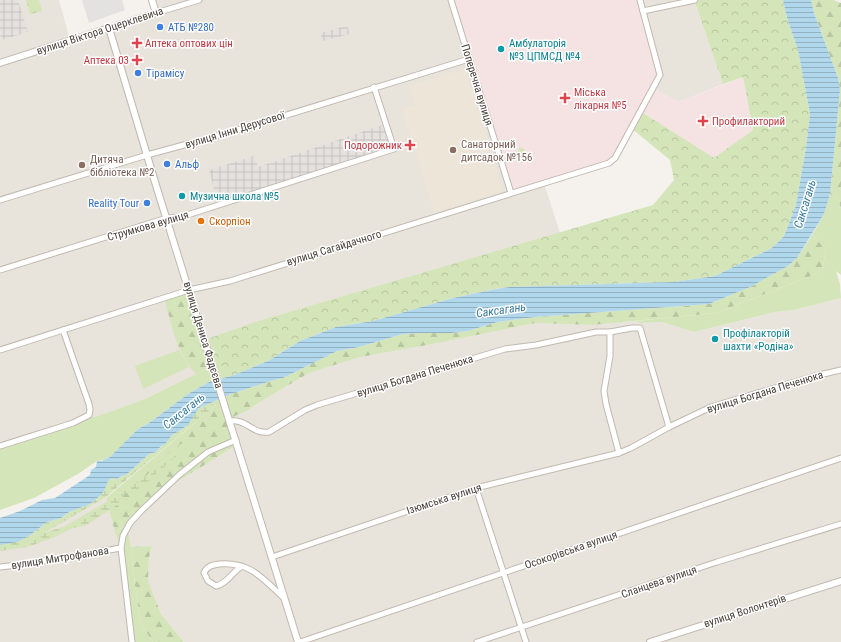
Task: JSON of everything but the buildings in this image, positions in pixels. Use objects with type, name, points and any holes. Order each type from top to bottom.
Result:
[{"type":"street","points":[[152,0],[156,13]]},
{"type":"street","name":"вулиця Віктора Оцерклевича","points":[[0,62],[199,0]]},
{"type":"street","name":"Поперечна вулиця","points":[[451,0],[511,193]]},
{"type":"street","name":"вулиця Сагайдачного","points":[[0,350],[189,290],[230,281],[608,163],[614,158],[660,75],[640,0]]},
{"type":"street","points":[[643,11],[695,0]]},
{"type":"street","name":"вулиця Дениса Фадєєва","points":[[109,28],[212,367],[299,642]]},
{"type":"street","name":"вулиця Інни Дерусової","points":[[0,200],[147,155],[228,133],[469,59]]},
{"type":"street","name":"Струмкова вулиця","points":[[0,270],[167,218],[181,217],[394,149],[374,87]]},
{"type":"street","name":"вулиця Богдана Печенюка","points":[[229,420],[240,422],[258,432],[269,432],[305,410],[317,405],[505,349],[536,345],[596,332],[610,332],[640,328],[669,427]]},
{"type":"street","points":[[0,446],[82,419],[89,415],[89,404],[63,330]]},
{"type":"street","points":[[610,332],[610,356],[604,391],[619,453]]},
{"type":"street","name":"вулиця Богдана Печенюка","points":[[619,453],[711,407],[814,376],[841,370]]},
{"type":"street","points":[[121,548],[123,536],[130,523],[179,475],[208,452],[236,440]]},
{"type":"street","name":"Ізюмська вулиця","points":[[272,557],[476,488],[619,453]]},
{"type":"street","name":"Осокорівська вулиця","points":[[299,642],[841,458]]},
{"type":"street","points":[[476,488],[526,642]]},
{"type":"street","name":"Сланцева вулиця","points":[[477,642],[717,562],[841,524]]},
{"type":"street","name":"вулиця Митрофанова","points":[[0,567],[121,548],[132,642]]},
{"type":"street","points":[[242,566],[233,572],[221,585],[216,586],[208,581],[204,573],[214,564],[225,563],[242,566],[250,569],[284,598]]},
{"type":"street","name":"вулиця Волонтерів","points":[[650,642],[664,640],[841,580]]},
{"type":"shaded area","points":[[0,0],[59,0],[70,40],[155,13],[152,0],[451,0],[544,183],[560,233],[258,321],[212,367],[145,399],[95,417],[86,417],[0,445]]},
{"type":"shaded area","points":[[0,0],[18,0],[28,32],[2,40],[0,34]]},
{"type":"shaded area","points":[[82,0],[122,0],[125,10],[89,23]]},
{"type":"shaded area","name":"Міська лікарня №5","points":[[451,0],[640,0],[660,70],[654,89],[677,101],[684,100],[743,77],[753,130],[714,159],[640,111],[615,158],[609,163],[511,193]]},
{"type":"shaded area","points":[[640,0],[695,0],[694,1],[723,84],[684,100],[677,101],[654,89]]},
{"type":"shaded area","points":[[347,26],[350,34],[323,41],[320,33]]},
{"type":"shaded area","name":"Санаторний дитсадок №156","points":[[464,69],[466,70],[474,93],[503,191],[434,212],[402,109],[416,105],[409,86]]},
{"type":"shaded area","points":[[385,124],[394,149],[218,205],[209,170],[254,156],[258,167]]},
{"type":"shaded area","points":[[841,298],[841,642],[665,642],[664,638],[650,642],[184,642],[161,614],[148,581],[149,558],[152,546],[131,547],[127,525],[149,499],[237,445],[228,419],[247,411],[309,373],[360,357],[535,323],[593,325],[636,321],[640,323],[662,322],[694,332],[775,312],[794,310]]},
{"type":"shaded area","points":[[106,497],[115,532],[121,548],[132,642],[0,642],[0,551],[18,547]]},
{"type":"green space","points":[[26,0],[39,0],[42,11],[30,14]]},
{"type":"green space","points":[[694,0],[783,0],[787,18],[798,50],[810,114],[806,148],[796,205],[784,236],[772,248],[715,276],[674,282],[510,287],[453,298],[373,321],[336,327],[300,341],[268,361],[234,375],[216,380],[204,340],[258,321],[653,205],[674,180],[670,160],[631,128],[640,111],[714,158],[753,130],[743,77],[723,84]]},
{"type":"green space","points":[[811,0],[834,0],[841,3],[841,208],[837,198],[830,194],[840,90],[838,78],[814,13]]},
{"type":"green space","points":[[519,147],[524,149],[527,158],[526,161],[521,163],[518,162],[517,157]]},
{"type":"green space","points":[[830,194],[837,198],[841,208],[841,275],[836,271],[840,284],[841,298],[794,310],[775,312],[694,332],[662,322],[640,323],[636,321],[716,313],[811,276],[822,270],[826,249],[812,235],[824,214]]},
{"type":"green space","points":[[812,235],[826,249],[822,270],[811,276],[716,313],[593,325],[535,323],[360,357],[309,373],[247,411],[228,419],[237,445],[149,499],[127,525],[115,532],[106,498],[216,405],[210,403],[231,394],[283,378],[337,351],[359,347],[403,334],[451,333],[468,331],[497,322],[535,317],[709,304],[750,287],[788,266],[797,258]]},
{"type":"green space","points":[[189,290],[212,367],[196,374],[189,366],[179,348],[172,329],[164,298]]},
{"type":"green space","points":[[179,350],[189,367],[143,389],[135,366]]},
{"type":"green space","points":[[212,367],[216,380],[209,382],[188,394],[149,423],[138,429],[115,453],[105,460],[97,461],[78,474],[34,498],[0,510],[0,445],[86,417],[95,417],[145,399]]},
{"type":"green space","points":[[210,403],[216,405],[106,497],[44,533],[65,526],[108,501],[146,476],[164,456],[185,441],[204,433],[152,477],[144,486],[139,489],[129,491],[121,498],[120,503],[85,526],[73,528],[50,539],[27,547],[0,551],[0,542],[23,539],[47,522],[61,518],[69,512],[90,504],[102,494],[108,481],[112,478],[117,479],[123,475],[126,475],[149,454],[156,452],[171,436],[188,425],[198,409]]},
{"type":"green space","points":[[127,525],[141,624],[153,642],[132,642],[121,548],[115,532]]},
{"type":"green space","points":[[152,546],[149,558],[148,581],[161,614],[184,642],[153,642],[141,624],[131,547]]},
{"type":"water","name":"Саксагань","points":[[783,0],[811,0],[814,13],[838,78],[840,90],[830,194],[824,214],[797,258],[788,266],[750,287],[709,304],[535,317],[497,322],[468,331],[451,333],[403,334],[359,347],[337,351],[283,378],[231,394],[199,408],[188,425],[171,436],[156,452],[149,454],[126,475],[123,475],[117,479],[112,478],[108,481],[102,494],[90,504],[69,512],[61,518],[47,522],[29,536],[17,542],[0,545],[0,518],[20,511],[42,500],[55,498],[90,475],[91,470],[96,467],[97,461],[102,461],[110,457],[138,429],[149,423],[188,394],[209,382],[234,375],[268,361],[300,341],[336,327],[373,321],[453,298],[510,287],[674,282],[715,276],[772,248],[784,236],[796,205],[806,148],[810,114],[798,50],[787,18]]},
{"type":"place","name":"АТБ №280","points":[[160,27]]},
{"type":"place","name":"Аптека оптових цін","points":[[137,43]]},
{"type":"place","name":"Амбулаторія №3 ЦПМСД №4","points":[[501,49]]},
{"type":"place","name":"Аптека 03","points":[[137,60]]},
{"type":"place","name":"Тірамісу","points":[[138,73]]},
{"type":"place","name":"Міська лікарня №5","points":[[565,98]]},
{"type":"place","name":"Профилакторий","points":[[703,121]]},
{"type":"place","name":"Подорожник","points":[[410,145]]},
{"type":"place","name":"Санаторний дитсадок №156","points":[[453,150]]},
{"type":"place","name":"Альф","points":[[167,164]]},
{"type":"place","name":"Дитяча бібліотека №2","points":[[82,165]]},
{"type":"place","name":"Музична школа №5","points":[[182,196]]},
{"type":"place","name":"Reality Tour","points":[[147,203]]},
{"type":"place","name":"Скорпіон","points":[[201,221]]},
{"type":"place","name":"Профілакторій шахти «Родіна»","points":[[715,339]]}]
